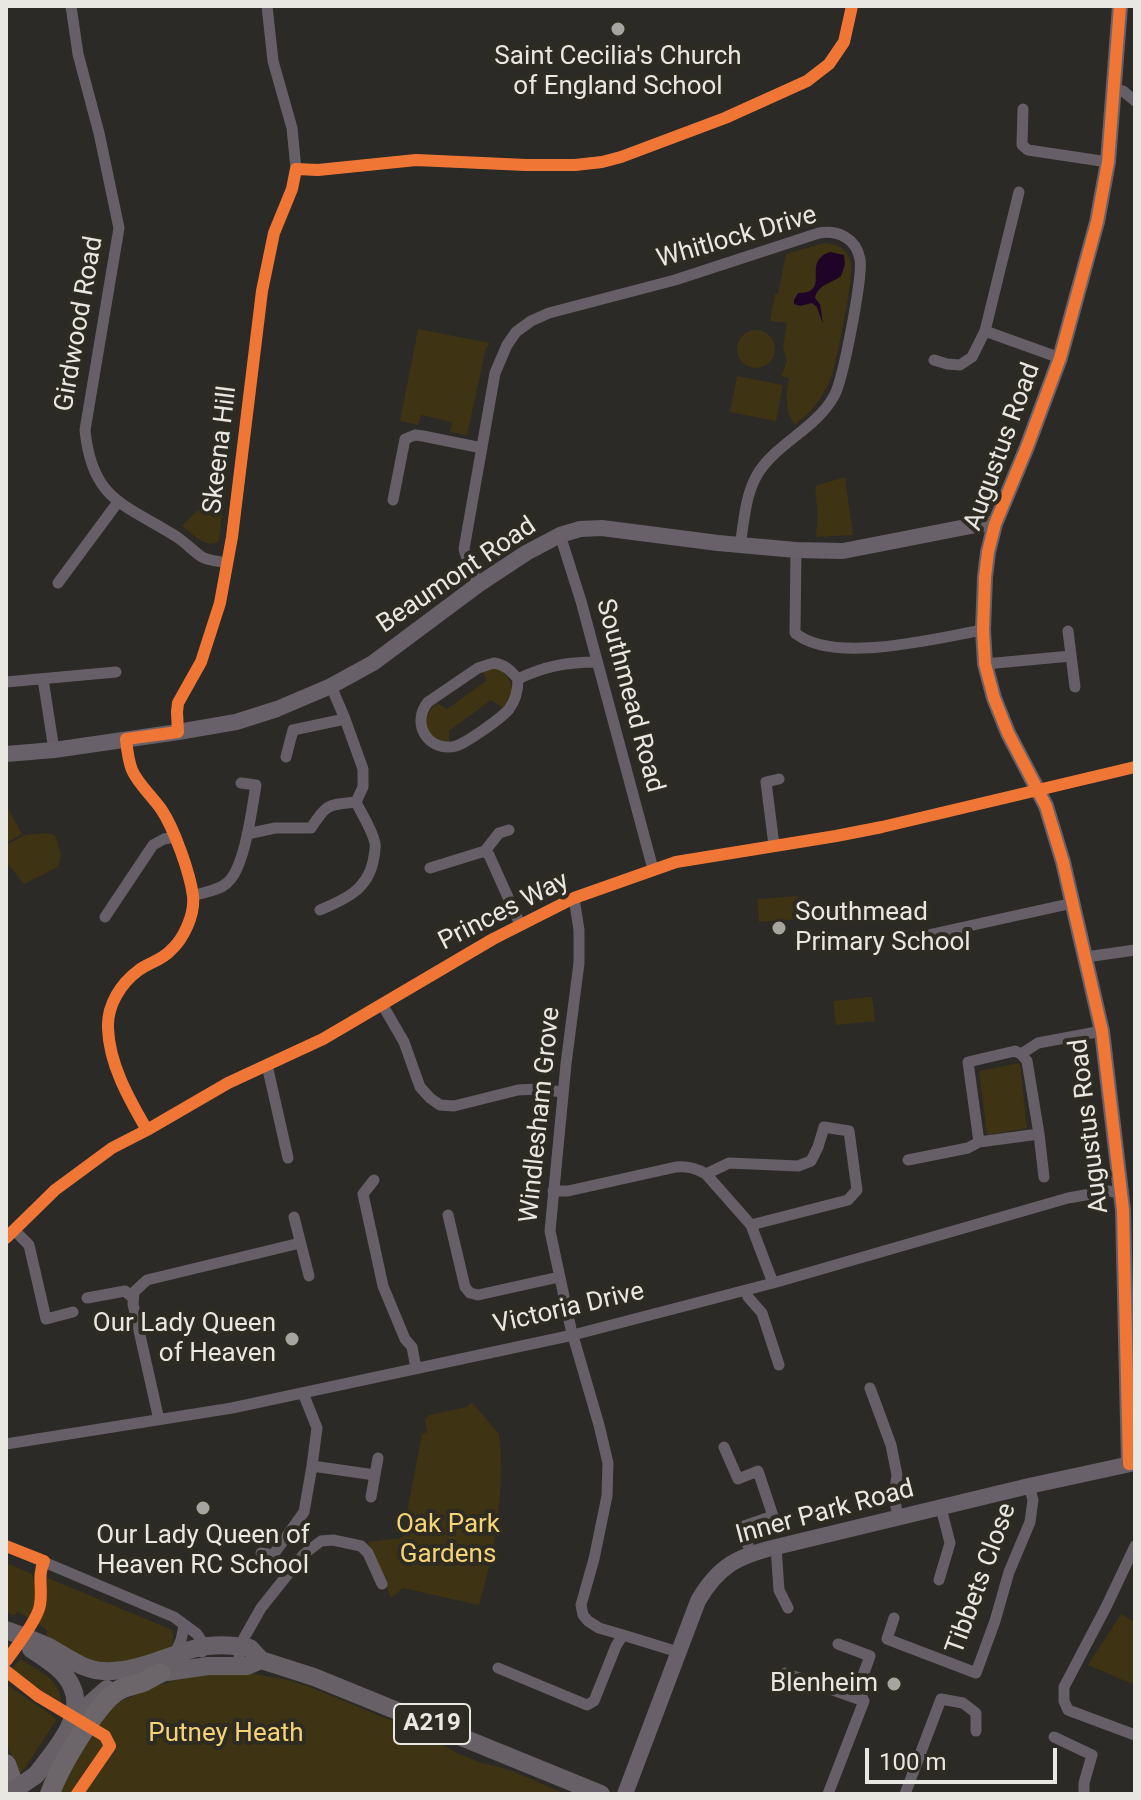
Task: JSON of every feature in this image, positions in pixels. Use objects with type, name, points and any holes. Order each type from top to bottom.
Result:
[{"type":"highway","points":[[50,1794],[68,1757],[103,1704],[119,1690],[160,1673]]},
{"type":"highway","points":[[6,1764],[17,1794]]},
{"type":"main road","points":[[6,1630],[94,1670],[119,1671],[204,1646],[240,1646]]},
{"type":"main road","points":[[6,1630],[64,1674],[76,1701],[73,1719]]},
{"type":"main road","name":"A219","points":[[240,1646],[250,1648],[261,1660],[314,1677],[601,1794]]},
{"type":"main road","name":"A219","points":[[6,1791],[42,1776],[73,1719],[110,1687],[132,1678],[199,1667],[247,1666],[261,1660]]},
{"type":"street","name":"Girdwood Road","points":[[71,6],[78,54],[119,228],[85,430],[87,453],[93,470],[118,502],[179,538],[203,557],[227,563]]},
{"type":"street","name":"Skeena Hill","points":[[178,732],[178,703],[197,672],[220,603],[234,523],[262,291],[274,233],[292,189],[296,169],[292,128],[273,61],[267,6]]},
{"type":"street","points":[[296,169],[318,170],[416,160],[575,165],[621,157],[725,118],[807,81],[829,64],[844,42],[852,6]]},
{"type":"street","name":"Augustus Road","points":[[1120,6],[1108,162],[1097,222],[1060,358],[995,524],[985,577],[983,630],[985,664],[994,698],[1008,733],[1046,806],[1073,903],[1102,1031],[1121,1176],[1128,1192],[1123,1210],[1132,1463]]},
{"type":"street","points":[[1114,90],[1123,91],[1135,101]]},
{"type":"street","points":[[1023,109],[1022,145],[1028,150],[1108,162]]},
{"type":"street","points":[[934,360],[960,365],[972,357],[985,331],[1019,192]]},
{"type":"street","name":"Whitlock Drive","points":[[479,584],[464,549],[495,373],[516,332],[549,313],[713,269],[819,233],[839,233],[854,245],[860,258],[841,375],[835,394],[819,415],[762,467],[755,478],[747,501],[740,546]]},
{"type":"street","points":[[985,331],[1060,358]]},
{"type":"street","points":[[393,500],[405,439],[415,435],[482,448]]},
{"type":"street","points":[[58,583],[118,502]]},
{"type":"street","name":"Beaumont Road","points":[[6,754],[178,732],[236,722],[277,709],[331,686],[373,663],[479,584],[534,548],[580,529],[602,528],[740,546],[843,551],[981,524],[995,524]]},
{"type":"street","name":"Southmead Road","points":[[560,535],[653,869]]},
{"type":"street","points":[[796,550],[795,633],[804,640],[836,648],[870,649],[983,630]]},
{"type":"street","points":[[1068,631],[1075,687]]},
{"type":"street","points":[[985,664],[1071,656]]},
{"type":"street","points":[[518,679],[549,666],[597,662]]},
{"type":"street","points":[[486,664],[501,664],[518,679],[518,693],[509,710],[466,741],[455,746],[443,746],[423,733],[420,719],[428,702],[478,668],[486,664]]},
{"type":"street","points":[[6,682],[116,672]]},
{"type":"street","points":[[43,679],[54,750]]},
{"type":"street","points":[[320,910],[347,898],[362,885],[374,860],[375,844],[356,802],[363,787],[363,769],[331,686]]},
{"type":"street","points":[[286,757],[293,730],[345,719]]},
{"type":"street","points":[[126,739],[132,770],[163,812],[187,872],[193,896],[185,931],[170,952],[139,970],[123,984],[109,1013],[109,1043],[118,1074],[147,1130]]},
{"type":"street","name":"Princes Way","points":[[10,1234],[79,1170],[112,1148],[228,1083],[323,1039],[520,924],[574,898],[676,862],[882,827],[1135,767]]},
{"type":"street","points":[[774,845],[766,782],[779,779]]},
{"type":"street","points":[[193,896],[228,883],[235,873],[247,834],[256,785],[241,783]]},
{"type":"street","points":[[247,834],[275,828],[311,828],[327,806],[356,802]]},
{"type":"street","points":[[430,868],[485,851],[499,833],[509,830]]},
{"type":"street","points":[[105,917],[153,845],[174,837]]},
{"type":"street","points":[[485,851],[520,924]]},
{"type":"street","name":"Windlesham Grove","points":[[574,898],[579,930],[579,963],[550,1231],[573,1335],[608,1463],[608,1489],[581,1605],[583,1615],[599,1628],[678,1652]]},
{"type":"street","points":[[919,937],[1073,903]]},
{"type":"street","points":[[1086,957],[1135,950]]},
{"type":"street","points":[[382,1004],[404,1042],[420,1087],[440,1105],[454,1106],[518,1090],[563,1092]]},
{"type":"street","points":[[1021,1054],[1038,1043],[1102,1031]]},
{"type":"street","points":[[979,1142],[968,1062],[1015,1051],[1027,1061],[1044,1177]]},
{"type":"street","points":[[267,1065],[288,1158]]},
{"type":"street","points":[[706,1174],[729,1163],[798,1166],[811,1161],[824,1127],[849,1131],[857,1190],[848,1200],[751,1225]]},
{"type":"street","points":[[908,1160],[968,1148],[979,1142],[1039,1134]]},
{"type":"street","points":[[553,1191],[568,1191],[688,1166],[706,1174],[751,1225],[773,1283]]},
{"type":"street","points":[[374,1180],[363,1194],[383,1286],[405,1339],[412,1347],[416,1368]]},
{"type":"street","name":"Victoria Drive","points":[[6,1444],[232,1408],[573,1335],[773,1283],[1068,1198],[1108,1191],[1128,1192]]},
{"type":"street","points":[[448,1215],[465,1287],[470,1293],[478,1295],[559,1277]]},
{"type":"street","points":[[294,1217],[309,1276]]},
{"type":"street","points":[[10,1234],[29,1245],[46,1319],[73,1312]]},
{"type":"street","points":[[159,1420],[134,1292],[147,1280],[300,1243]]},
{"type":"street","points":[[746,1290],[762,1313],[779,1365]]},
{"type":"street","points":[[87,1298],[125,1291],[133,1298]]},
{"type":"street","points":[[870,1388],[891,1445],[897,1475],[894,1496],[898,1517]]},
{"type":"street","points":[[261,1553],[273,1555],[304,1512],[317,1428],[303,1393]]},
{"type":"street","points":[[724,1447],[738,1479],[758,1471],[773,1516],[744,1526],[742,1534],[752,1553]]},
{"type":"street","points":[[371,1497],[378,1458]]},
{"type":"street","name":"Inner Park Road","points":[[625,1794],[698,1601],[709,1582],[725,1567],[752,1553],[1132,1463]]},
{"type":"street","points":[[312,1466],[375,1475]]},
{"type":"street","name":"Tibbets Close","points":[[894,1618],[887,1639],[976,1673],[1009,1572],[1030,1522],[1033,1500],[1029,1486]]},
{"type":"street","points":[[939,1580],[950,1543],[941,1508]]},
{"type":"street","points":[[237,1665],[240,1646],[250,1625],[271,1594],[304,1554],[321,1541],[333,1540],[361,1546],[368,1553],[382,1584]]},
{"type":"street","points":[[6,1546],[178,1620],[195,1631],[204,1646],[199,1667]]},
{"type":"street","points":[[1135,1546],[1064,1687],[1068,1710],[1135,1735]]},
{"type":"street","points":[[776,1547],[779,1590],[788,1608]]},
{"type":"street","points":[[173,1656],[184,1626]]},
{"type":"street","points":[[498,1668],[587,1705],[594,1701],[623,1635]]},
{"type":"street","points":[[828,1794],[864,1701],[858,1689],[870,1656],[838,1644]]},
{"type":"street","points":[[785,1673],[864,1701]]},
{"type":"street","points":[[905,1794],[941,1699],[963,1703],[976,1713],[976,1731]]},
{"type":"street","points":[[1054,1737],[1092,1755],[1084,1794]]},
{"type":"green space","points":[[824,243],[842,248],[850,259],[848,300],[830,379],[818,402],[795,425],[787,403],[789,378],[781,376],[787,361],[783,347],[787,323],[770,321],[786,254]]},
{"type":"green space","points":[[418,329],[490,343],[486,348],[467,435],[450,432],[452,422],[421,415],[418,425],[400,421]]},
{"type":"green space","points":[[756,330],[769,336],[775,349],[769,362],[756,368],[743,362],[737,349],[743,336]]},
{"type":"green space","points":[[737,376],[783,385],[776,421],[730,412]]},
{"type":"green space","points":[[845,477],[853,535],[816,537],[818,515],[815,486]]},
{"type":"green space","points":[[226,482],[219,541],[209,544],[182,526]]},
{"type":"green space","points":[[493,667],[507,676],[513,691],[503,708],[491,700],[449,731],[449,743],[435,738],[426,721],[431,709],[437,703],[447,709],[487,680],[481,669]]},
{"type":"green space","points":[[6,805],[22,834],[6,843]]},
{"type":"green space","points":[[25,835],[55,835],[61,855],[58,867],[24,884],[6,862],[6,845]]},
{"type":"green space","points":[[798,896],[800,919],[759,922],[757,899]]},
{"type":"green space","points":[[872,997],[875,1021],[836,1025],[833,1001]]},
{"type":"green space","points":[[1020,1063],[1027,1128],[987,1135],[979,1071]]},
{"type":"green space","name":"Oak Park Gardens","points":[[472,1402],[499,1434],[501,1454],[500,1498],[493,1552],[479,1605],[403,1588],[391,1598],[368,1542],[402,1538],[422,1434],[427,1432],[425,1420],[429,1415],[467,1407]]},
{"type":"green space","points":[[6,1563],[32,1574],[37,1603],[31,1620],[18,1611],[14,1616],[6,1611]]},
{"type":"green space","points":[[41,1575],[172,1630],[172,1645],[160,1654],[92,1667],[47,1636],[47,1630],[35,1622],[42,1600]]},
{"type":"green space","points":[[1121,1614],[1135,1622],[1135,1685],[1088,1665]]},
{"type":"green space","points":[[20,1659],[53,1682],[58,1688],[62,1705],[14,1672],[12,1669]]},
{"type":"green space","name":"Putney Heath","points":[[254,1674],[310,1687],[426,1735],[478,1762],[510,1770],[565,1794],[54,1794],[110,1701],[129,1698],[192,1675]]},
{"type":"green space","points":[[6,1684],[57,1719],[19,1774],[6,1742]]},
{"type":"shaded area","points":[[830,252],[844,255],[845,264],[841,276],[822,287],[815,298],[820,304],[823,324],[817,307],[812,303],[800,306],[794,304],[794,300],[798,293],[814,288],[817,263]]},
{"type":"cycle path","points":[[147,1130],[116,1068],[109,1041],[108,1019],[116,995],[126,981],[167,954],[180,940],[188,926],[193,896],[176,839],[161,809],[132,770],[126,739],[178,732],[178,703],[201,662],[220,603],[232,537],[262,291],[274,233],[292,189],[296,169],[318,170],[416,160],[575,165],[621,157],[725,118],[807,81],[829,64],[844,42],[852,6]]},
{"type":"cycle path","points":[[1120,6],[1108,162],[1097,222],[1060,358],[995,524],[985,577],[983,630],[985,664],[994,698],[1008,733],[1046,806],[1063,862],[1102,1031],[1123,1210],[1129,1464],[1135,1463]]},
{"type":"cycle path","points":[[6,1238],[55,1190],[112,1148],[228,1083],[323,1039],[493,939],[574,898],[676,862],[882,827],[1135,767]]},
{"type":"cycle path","points":[[6,1546],[44,1561],[38,1611],[6,1661]]},
{"type":"cycle path","points":[[6,1671],[38,1696],[105,1736],[110,1746],[77,1794]]},
{"type":"place","name":"Saint Cecilia's Church of England School","points":[[618,29]]},
{"type":"place","name":"Southmead Primary School","points":[[779,928]]},
{"type":"place","name":"Our Lady Queen of Heaven","points":[[292,1339]]},
{"type":"place","name":"Our Lady Queen of Heaven RC School","points":[[203,1508]]},
{"type":"place","name":"Blenheim","points":[[894,1684]]}]
